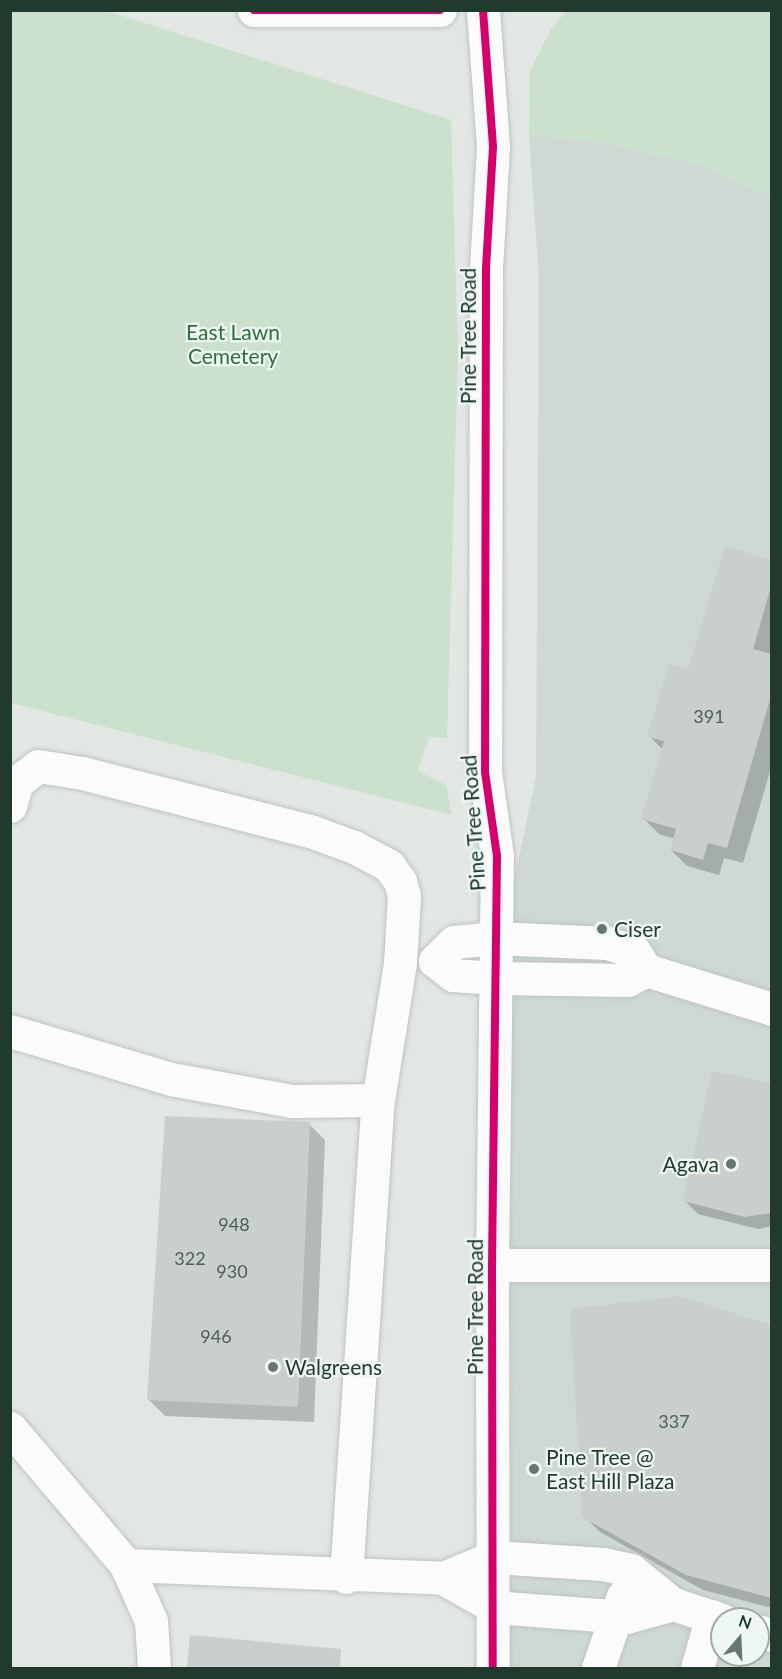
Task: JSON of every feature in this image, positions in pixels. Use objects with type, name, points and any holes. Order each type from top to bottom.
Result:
[{"type":"street","points":[[254,10],[440,10]]},
{"type":"street","name":"Pine Tree Road","points":[[483,10],[493,147],[486,269],[485,772],[497,855],[492,1265],[493,1668]]},
{"type":"street","points":[[10,806],[18,782],[27,772],[38,766],[60,768],[313,832],[354,847],[388,866],[400,881],[404,896],[400,963],[378,1100],[345,1577]]},
{"type":"street","points":[[435,961],[454,942],[496,938],[607,943],[634,951],[646,970],[771,1009]]},
{"type":"street","points":[[400,963],[435,961],[453,975],[494,978],[628,980],[646,970]]},
{"type":"street","points":[[10,1031],[182,1081],[292,1101],[378,1100]]},
{"type":"street","points":[[492,1265],[771,1265]]},
{"type":"street","points":[[10,1428],[126,1565],[151,1621],[154,1668]]},
{"type":"street","points":[[126,1565],[345,1577],[443,1578],[494,1557],[603,1564],[631,1570],[673,1604],[710,1616]]},
{"type":"street","points":[[598,1668],[631,1570]]},
{"type":"street","points":[[443,1578],[494,1607],[626,1617],[673,1604]]},
{"type":"street","points":[[697,1668],[710,1636]]},
{"type":"shaded area","points":[[529,135],[603,142],[698,164],[771,196],[772,1668],[493,1668],[494,978],[536,776],[539,280]]},
{"type":"green space","points":[[568,10],[771,11],[771,196],[698,164],[603,142],[529,135],[530,71],[552,27]]},
{"type":"green space","name":"East Lawn Cemetery","points":[[10,11],[107,11],[451,120],[458,353],[447,738],[429,737],[418,771],[446,785],[452,815],[11,703]]},
{"type":"building","points":[[725,546],[771,560],[771,586],[753,649],[771,654],[771,696],[727,848],[708,843],[703,860],[670,850],[676,829],[641,819],[664,741],[647,737],[669,663],[688,669]]},
{"type":"building","name":"Agava","points":[[712,1071],[771,1083],[771,1213],[745,1217],[683,1201]]},
{"type":"building","points":[[165,1116],[310,1122],[298,1407],[147,1400]]},
{"type":"building","points":[[680,1296],[771,1325],[771,1598],[686,1575],[582,1517],[570,1309]]},
{"type":"building","points":[[190,1635],[341,1649],[340,1668],[187,1668]]},
{"type":"cycle path","points":[[254,10],[440,10]]},
{"type":"cycle path","points":[[483,10],[493,147],[486,269],[485,772],[497,856],[492,1265],[493,1668]]},
{"type":"place","name":"Ciser","points":[[602,929]]},
{"type":"place","name":"Agava","points":[[731,1164]]},
{"type":"place","name":"Walgreens","points":[[273,1367]]},
{"type":"place","name":"Pine Tree @ East Hill Plaza","points":[[534,1469]]}]
